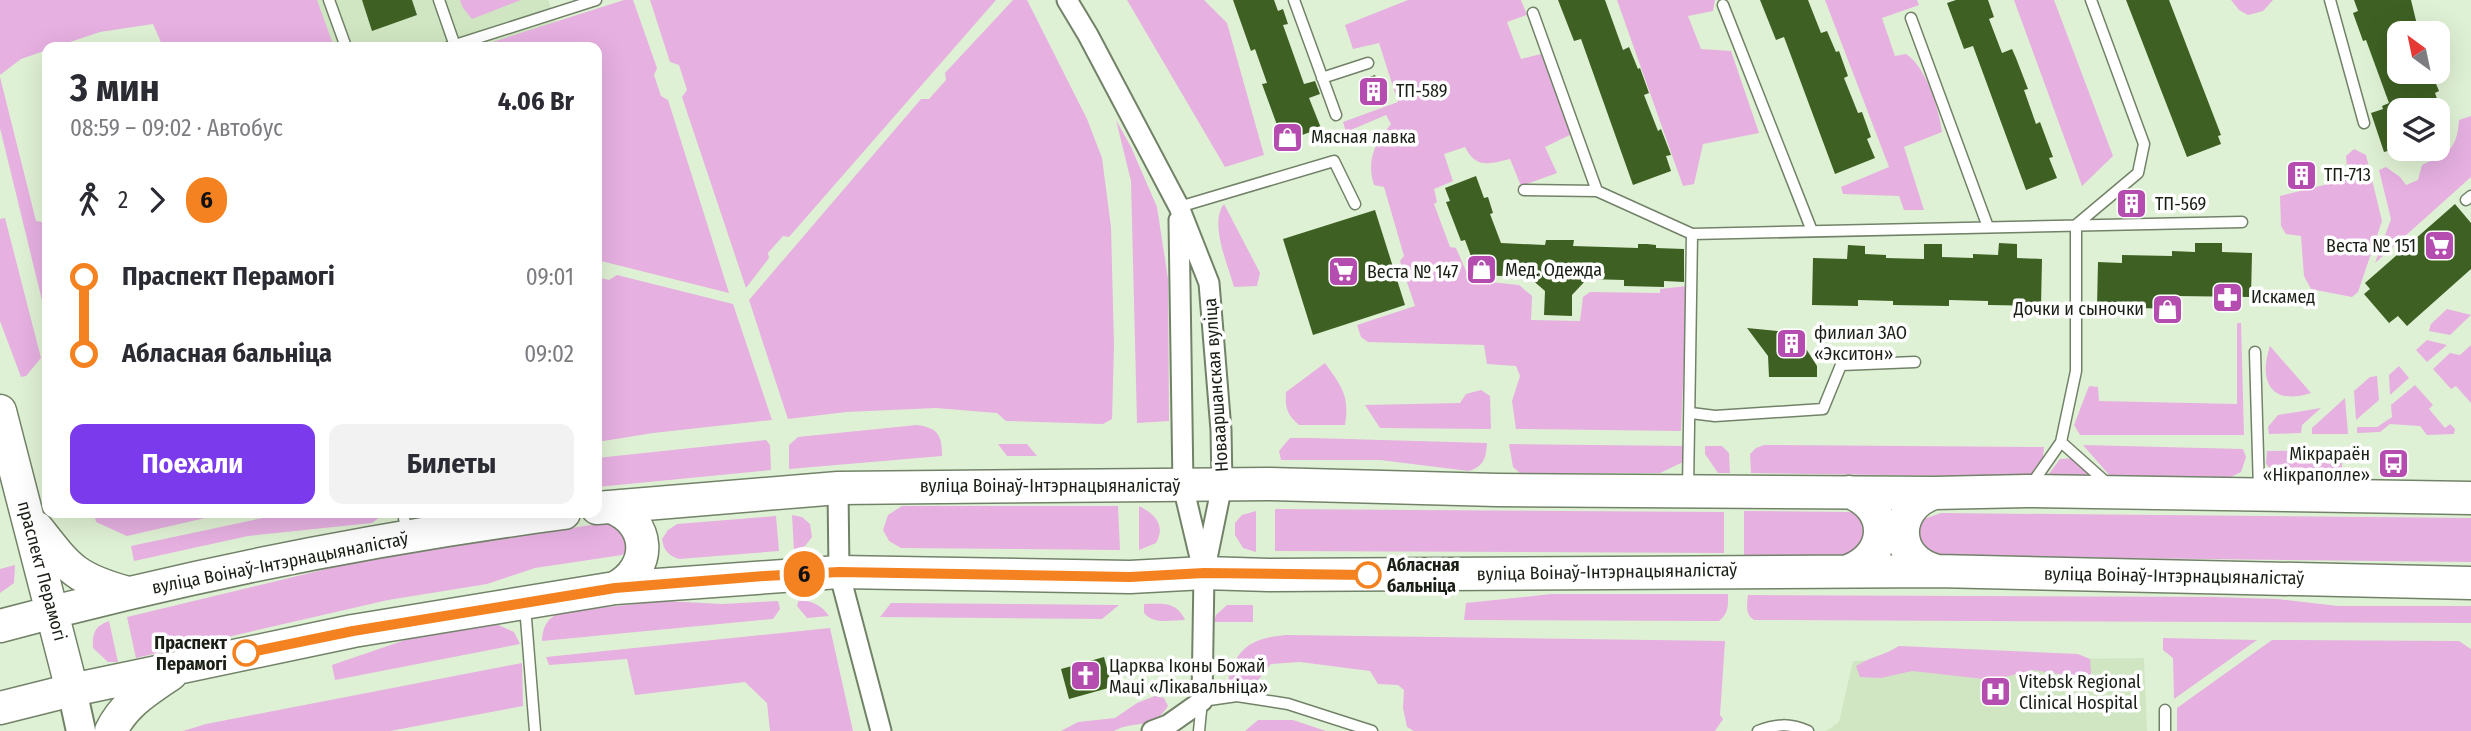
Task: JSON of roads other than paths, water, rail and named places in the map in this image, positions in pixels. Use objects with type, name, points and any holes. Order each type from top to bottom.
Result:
[{"type":"main road","name":"праспект Перамогі","points":[[0,411],[81,731]]},
{"type":"main road","name":"вуліца Воінаў-Інтэрнацыяналістаў","points":[[604,508],[838,488],[1183,485],[1934,493],[2027,491],[2471,498]]},
{"type":"main road","points":[[1848,571],[1866,562],[1873,555],[1880,536],[1880,527],[1872,508],[1849,492]]},
{"type":"main road","points":[[1934,493],[1918,500],[1911,507],[1906,514],[1902,532],[1912,558],[1927,569],[1937,571]]},
{"type":"main road","points":[[674,501],[658,518],[652,540],[653,549],[661,566],[676,579],[685,582]]},
{"type":"main road","points":[[604,508],[620,510],[634,522],[642,539],[643,550],[637,569],[632,577],[615,588]]},
{"type":"main road","points":[[27,515],[72,571],[91,582],[129,593]]},
{"type":"main road","name":"вуліца Воінаў-Інтэрнацыяналістаў","points":[[0,626],[129,593],[269,562],[406,525],[498,518]]},
{"type":"main road","name":"вуліца Воінаў-Інтэрнацыяналістаў","points":[[0,708],[72,690],[353,631],[615,588],[839,572],[1130,577],[1204,573],[1269,576],[1937,571],[2471,583]]},
{"type":"main road","points":[[111,731],[119,716],[134,699],[181,667]]},
{"type":"street","name":"Новааршанская вуліца","points":[[1067,0],[1088,34],[1179,206],[1209,283],[1221,430],[1222,485],[1204,573]]},
{"type":"street","name":"Новааршанская вуліца","points":[[1179,206],[1183,485],[1204,573]]},
{"type":"street","points":[[838,488],[839,572],[881,731]]},
{"type":"street","points":[[1152,731],[1168,725],[1202,702],[1204,573]]},
{"type":"lane","points":[[329,0],[344,42]]},
{"type":"lane","points":[[439,0],[451,42]]},
{"type":"lane","points":[[465,42],[596,0]]},
{"type":"lane","points":[[1294,0],[1336,115]]},
{"type":"lane","points":[[2076,225],[2138,173],[2144,144],[2091,0]]},
{"type":"lane","points":[[2330,0],[2364,123]]},
{"type":"lane","points":[[1723,5],[1812,231]]},
{"type":"lane","points":[[1533,13],[1597,191]]},
{"type":"lane","points":[[1911,19],[1988,227]]},
{"type":"lane","points":[[1322,78],[1368,63]]},
{"type":"lane","points":[[1179,206],[1334,161],[1355,204]]},
{"type":"lane","points":[[1524,190],[1597,191],[1692,234],[2242,222]]},
{"type":"lane","points":[[2027,491],[2061,442],[2076,371],[2076,225]]},
{"type":"lane","points":[[1688,491],[1692,234]]},
{"type":"lane","points":[[2255,352],[2259,494]]},
{"type":"lane","points":[[1690,413],[1715,416],[1823,409],[1841,365],[1915,362]]},
{"type":"lane","points":[[2061,442],[2118,493]]},
{"type":"lane","points":[[525,603],[536,731]]},
{"type":"lane","points":[[1199,731],[1202,702],[1237,696],[1288,704],[1372,731]]},
{"type":"lane","points":[[2165,710],[2165,731]]},
{"type":"lane","points":[[1758,731],[1775,724],[1791,725],[1808,731]]},
{"type":"place","name":"ТП-589","points":[[1373,91]]},
{"type":"place","name":"Мясная лавка","points":[[1288,137]]},
{"type":"place","name":"ТП-713","points":[[2301,175]]},
{"type":"place","name":"ТП-569","points":[[2132,204]]},
{"type":"place","name":"Веста № 151","points":[[2439,246]]},
{"type":"place","name":"Мед. Одежда","points":[[1482,270]]},
{"type":"place","name":"Веста № 147","points":[[1344,272]]},
{"type":"place","name":"Искамед","points":[[2228,297]]},
{"type":"place","name":"Дочки и сыночки","points":[[2167,309]]},
{"type":"place","name":"филиал ЗАО «Экситон»","points":[[1791,343]]},
{"type":"place","name":"Мікрараён «Нікраполле»","points":[[2393,464]]},
{"type":"place","name":"Абласная бальніца","points":[[1368,575]]},
{"type":"place","name":"Праспект Перамогі","points":[[246,653]]},
{"type":"place","name":"Царква Іконы Божай Маці «Лікавальніца»","points":[[1086,676]]},
{"type":"place","name":"Vitebsk Regional Clinical Hospital","points":[[1996,692]]}]
